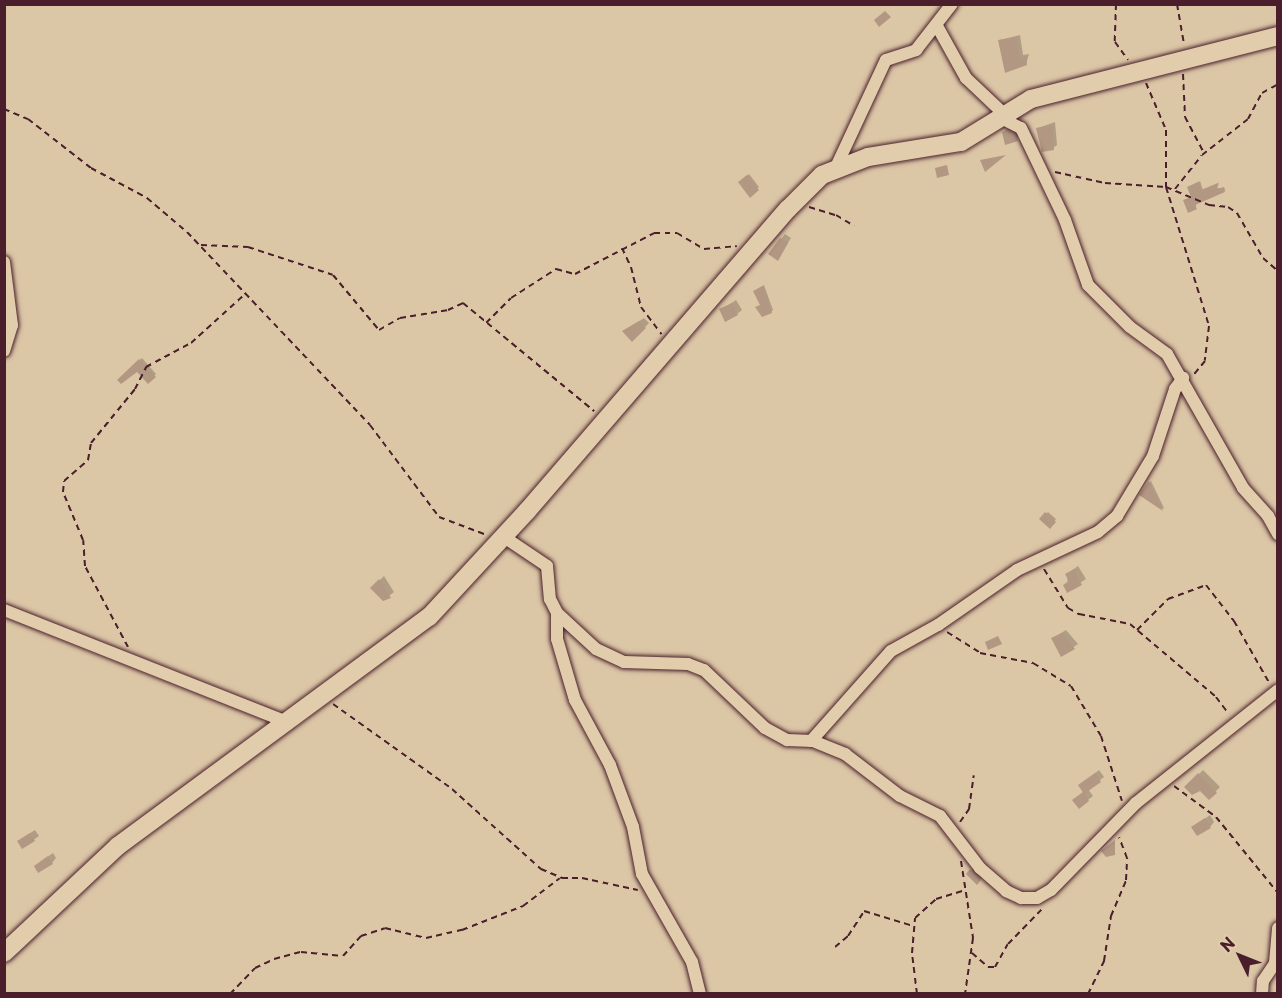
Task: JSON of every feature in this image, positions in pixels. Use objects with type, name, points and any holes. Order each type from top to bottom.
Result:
[{"type":"street","points":[[836,167],[886,60],[912,53],[937,27],[952,4]]},
{"type":"street","points":[[937,27],[966,78],[1003,117],[1021,128],[1065,220],[1088,285],[1130,327],[1161,348],[1184,379],[1243,488],[1268,516],[1278,534]]},
{"type":"street","points":[[4,953],[118,846],[429,617],[502,539],[791,205],[836,167],[868,157],[950,146],[1031,99],[1278,36]]},
{"type":"street","points":[[4,262],[12,325],[4,351]]},
{"type":"street","points":[[811,741],[891,651],[938,625],[1042,557],[1098,532],[1117,516],[1153,456],[1175,389],[1184,379]]},
{"type":"street","points":[[502,539],[547,566],[550,599],[557,614],[596,649],[616,660],[648,665],[688,664],[704,670],[765,728],[788,740],[811,741],[845,754],[900,795],[936,813],[951,830],[961,847],[1011,894],[1033,898],[1051,890],[1117,823],[1167,777],[1277,691]]},
{"type":"street","points":[[4,610],[136,660],[285,721]]},
{"type":"street","points":[[557,614],[557,639],[568,681],[610,765],[633,827],[642,874],[692,962],[700,993]]},
{"type":"street","points":[[1262,993],[1263,981],[1275,963],[1278,928]]},
{"type":"path","points":[[1117,4],[1115,42],[1152,91],[1166,130],[1166,187],[1209,326],[1205,361],[1184,379]]},
{"type":"path","points":[[1177,4],[1185,61],[1185,117],[1204,153]]},
{"type":"path","points":[[1176,189],[1204,153],[1242,126],[1262,93],[1278,84]]},
{"type":"path","points":[[4,109],[27,119],[91,168],[147,198],[201,245],[369,425],[439,517],[502,539]]},
{"type":"path","points":[[1040,169],[1098,182],[1176,189],[1209,205],[1234,209],[1263,258],[1278,271]]},
{"type":"path","points":[[791,205],[821,210],[854,226]]},
{"type":"path","points":[[486,323],[511,298],[556,269],[575,274],[622,248],[662,232],[682,235],[704,249],[726,244],[753,250]]},
{"type":"path","points":[[201,245],[248,247],[333,275],[379,330],[400,318],[448,310],[459,302],[604,420]]},
{"type":"path","points":[[622,248],[632,267],[641,307],[671,345]]},
{"type":"path","points":[[136,660],[85,566],[82,540],[63,492],[64,481],[88,460],[91,443],[135,389],[146,367],[190,344],[245,294]]},
{"type":"path","points":[[1042,557],[1048,579],[1068,608],[1079,614],[1124,621],[1137,630],[1216,697],[1234,726]]},
{"type":"path","points":[[1137,630],[1168,599],[1206,585],[1220,600],[1277,691]]},
{"type":"path","points":[[938,625],[969,648],[1033,663],[1073,688],[1101,736],[1120,788],[1117,823],[1127,858],[1126,880],[1111,916],[1104,961],[1088,993]]},
{"type":"path","points":[[323,697],[452,789],[541,868],[560,878],[651,889]]},
{"type":"path","points":[[951,830],[969,809],[974,775]]},
{"type":"path","points":[[1167,777],[1182,794],[1216,817],[1278,893]]},
{"type":"path","points":[[961,847],[972,953],[965,993]]},
{"type":"path","points":[[230,993],[255,968],[274,959],[302,952],[343,956],[361,936],[385,928],[426,938],[462,930],[523,906],[560,878]]},
{"type":"path","points":[[917,993],[912,953],[913,926],[922,909],[945,895],[965,890]]},
{"type":"path","points":[[972,953],[988,967],[995,967],[1008,944],[1033,922],[1051,890]]},
{"type":"path","points":[[835,946],[848,936],[864,911],[913,926]]},
{"type":"building","points":[[885,11],[891,17],[879,27],[874,20]]},
{"type":"building","points":[[1017,37],[1020,58],[1026,57],[1027,65],[1005,73],[998,40]]},
{"type":"building","points":[[1052,125],[1054,150],[1042,152],[1036,128]]},
{"type":"building","points":[[1007,130],[1015,134],[1018,141],[1005,145],[1002,132]]},
{"type":"building","points":[[1006,155],[985,172],[980,160]]},
{"type":"building","points":[[947,165],[949,175],[937,178],[935,168]]},
{"type":"building","points":[[747,175],[759,190],[750,198],[738,182]]},
{"type":"building","points":[[1198,182],[1201,190],[1218,183],[1217,189],[1224,187],[1225,192],[1195,205],[1197,209],[1188,213],[1183,200],[1191,197],[1187,187]]},
{"type":"building","points":[[780,238],[788,243],[778,261],[768,254]]},
{"type":"building","points":[[763,286],[772,313],[762,317],[755,307],[760,305],[753,291]]},
{"type":"building","points":[[732,303],[738,315],[725,322],[719,309]]},
{"type":"building","points":[[639,321],[646,328],[632,342],[622,331]]},
{"type":"building","points":[[139,359],[156,377],[148,384],[137,372],[121,384],[117,380]]},
{"type":"building","points":[[1149,481],[1163,511],[1139,495]]},
{"type":"building","points":[[1045,512],[1056,522],[1050,529],[1039,519]]},
{"type":"building","points":[[1074,569],[1082,585],[1067,593],[1063,585],[1069,581],[1065,574]]},
{"type":"building","points":[[379,579],[391,598],[383,601],[370,588]]},
{"type":"building","points":[[1062,633],[1075,649],[1061,657],[1051,638]]},
{"type":"building","points":[[998,636],[1002,644],[988,650],[985,642]]},
{"type":"building","points":[[1095,773],[1101,782],[1084,794],[1078,785]]},
{"type":"building","points":[[1198,773],[1217,793],[1209,800],[1200,791],[1192,795],[1184,787]]},
{"type":"building","points":[[1083,792],[1089,801],[1079,809],[1072,800]]},
{"type":"building","points":[[1205,818],[1211,828],[1197,836],[1191,827]]},
{"type":"building","points":[[30,833],[35,841],[22,849],[17,841]]},
{"type":"building","points":[[1115,840],[1115,855],[1106,857],[1101,851]]},
{"type":"building","points":[[48,856],[53,864],[38,873],[34,866]]},
{"type":"building","points":[[970,869],[981,880],[977,885],[966,874]]}]
